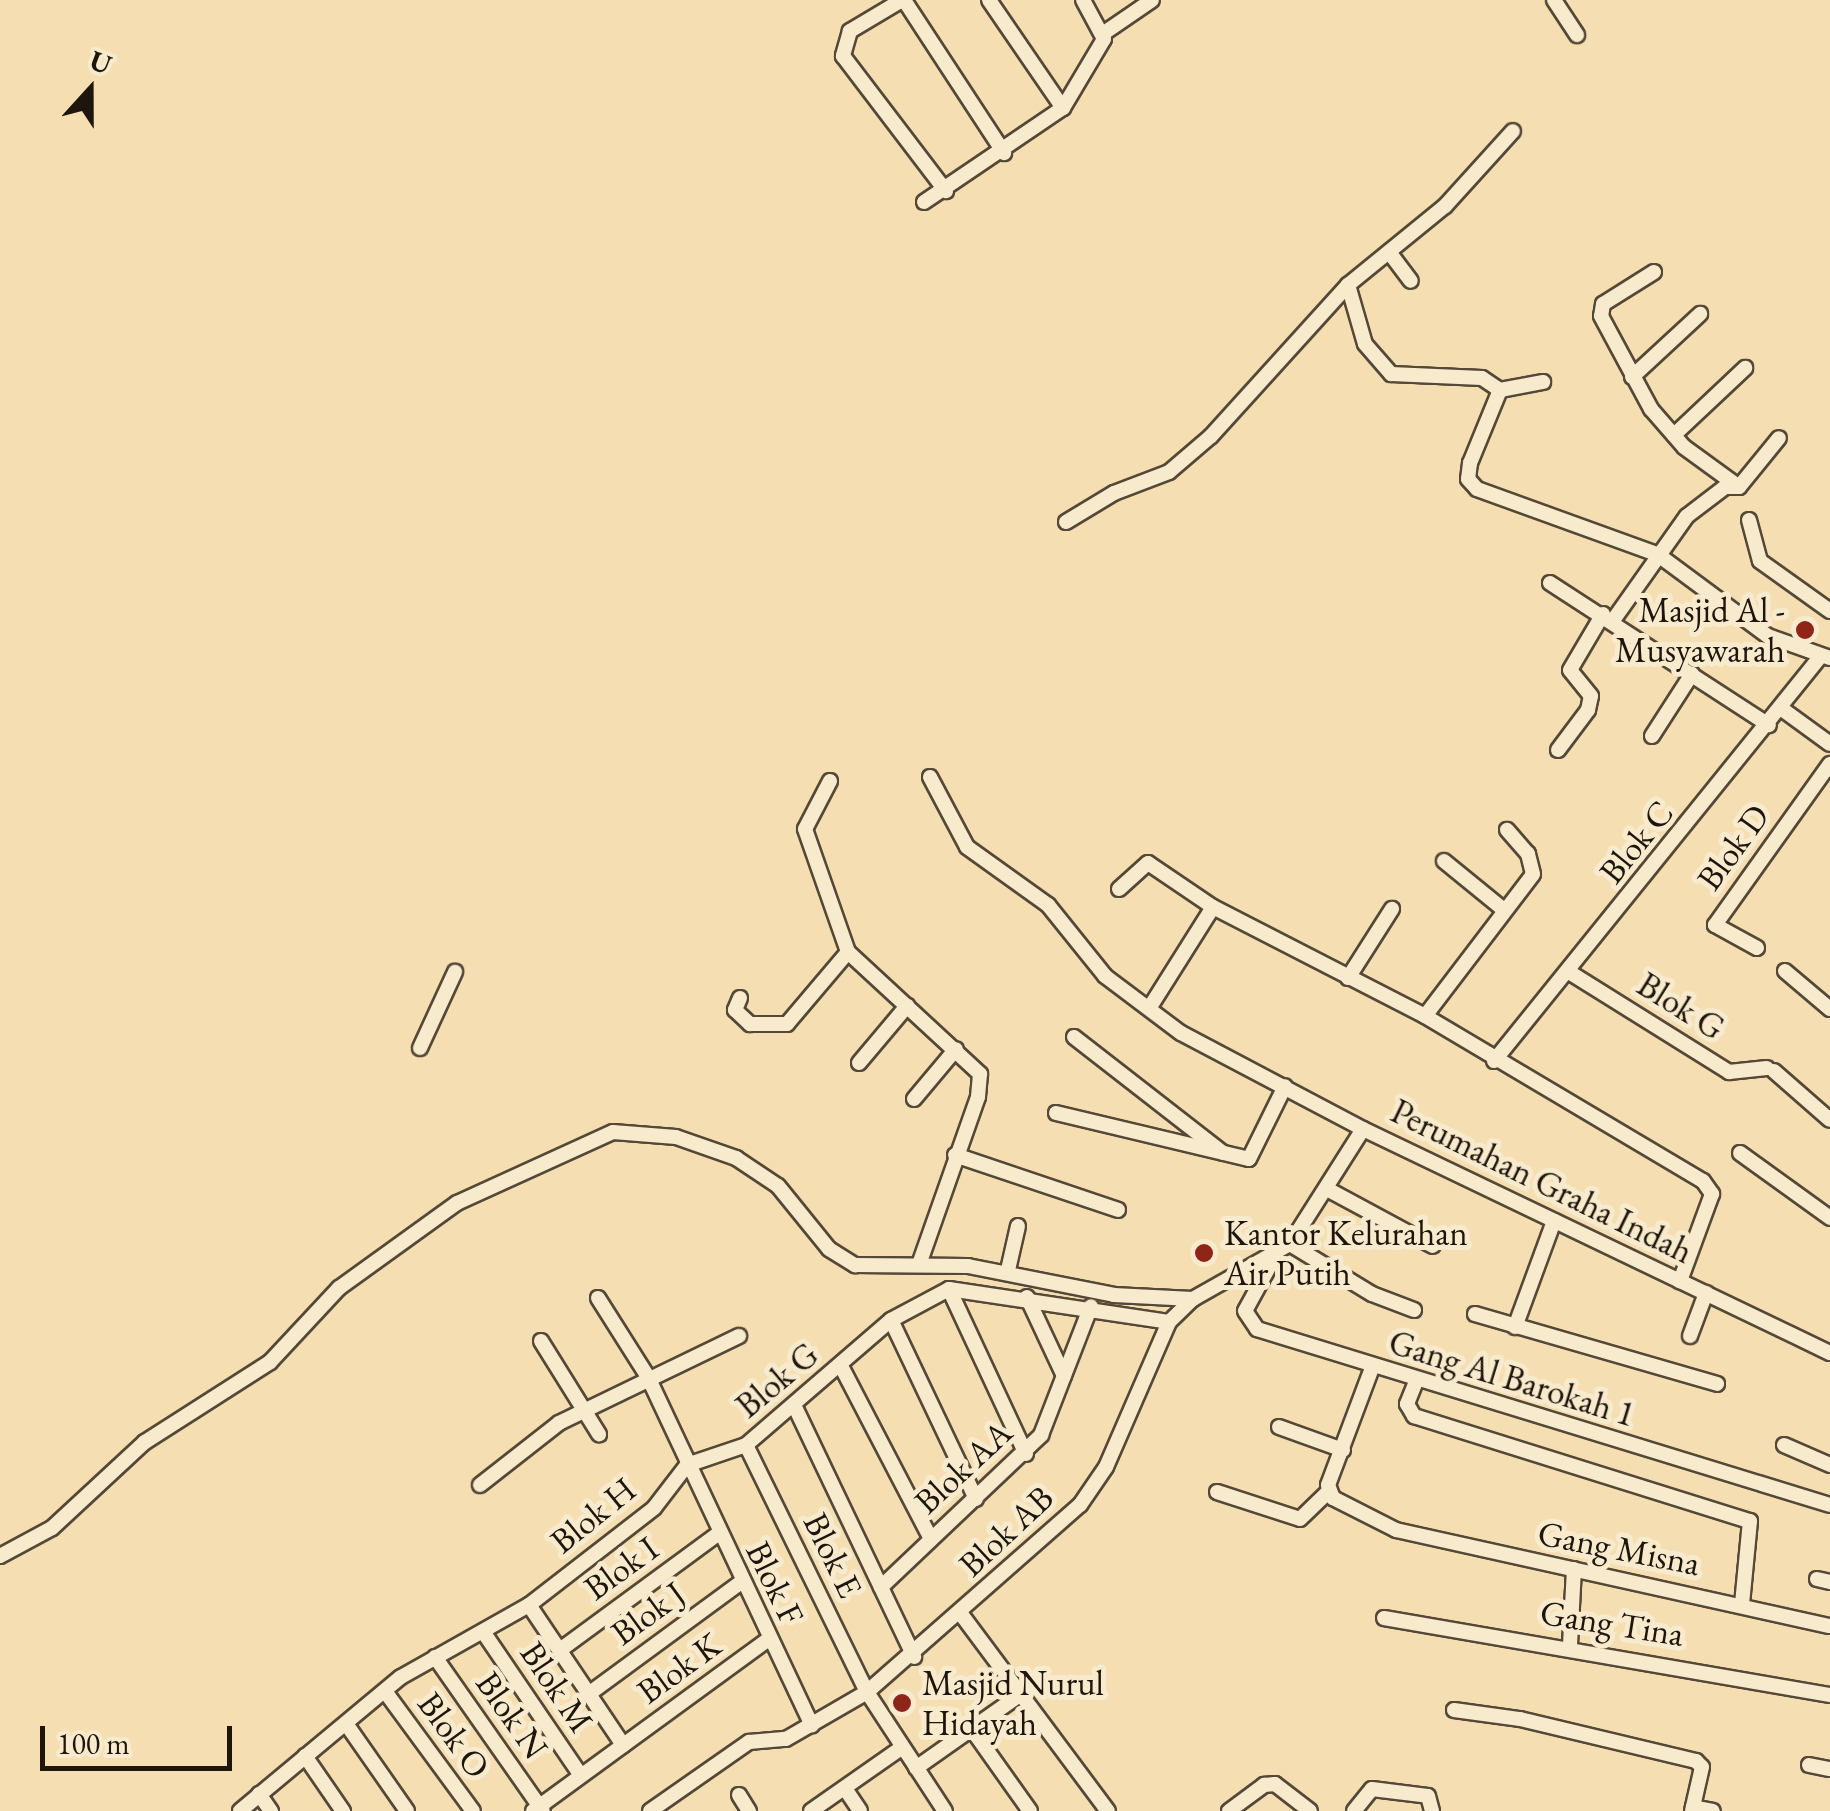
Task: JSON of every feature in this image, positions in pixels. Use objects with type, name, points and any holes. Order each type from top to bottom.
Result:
[{"type":"street","points":[[946,192],[846,62],[841,47],[850,32],[903,0],[1004,153]]},
{"type":"street","points":[[989,0],[1063,108]]},
{"type":"street","points":[[1083,0],[1104,34]]},
{"type":"street","points":[[924,202],[1004,153],[1063,108],[1104,34],[1152,0]]},
{"type":"street","points":[[1554,0],[1578,35]]},
{"type":"street","points":[[1066,522],[1114,492],[1169,472],[1211,436],[1348,286],[1470,183],[1513,131]]},
{"type":"street","points":[[1388,252],[1412,281]]},
{"type":"street","points":[[1654,272],[1601,309],[1632,377],[1674,435],[1739,487]]},
{"type":"street","points":[[1348,286],[1365,344],[1391,374],[1482,378],[1500,390],[1543,382]]},
{"type":"street","points":[[1632,377],[1700,314]]},
{"type":"street","points":[[1674,435],[1745,368]]},
{"type":"street","points":[[1500,390],[1470,463],[1468,479],[1477,489],[1657,554],[1768,636],[1825,658]]},
{"type":"street","points":[[1739,487],[1780,438]]},
{"type":"street","points":[[1558,750],[1588,710],[1590,696],[1570,670],[1687,516],[1725,487],[1739,487]]},
{"type":"street","points":[[1749,520],[1760,561],[1830,611]]},
{"type":"street","points":[[1550,583],[1608,616],[1769,724]]},
{"type":"street","name":"Blok C","points":[[1494,1061],[1825,658]]},
{"type":"street","points":[[1652,736],[1692,674]]},
{"type":"street","points":[[1782,709],[1830,744]]},
{"type":"street","name":"Blok D","points":[[1757,948],[1714,925],[1830,764]]},
{"type":"street","points":[[930,777],[967,847],[1030,889],[1105,976],[1182,1033],[1363,1129]]},
{"type":"street","points":[[830,781],[805,829],[848,952],[956,1049],[981,1084],[918,1264]]},
{"type":"street","points":[[1425,1016],[1535,867],[1507,830]]},
{"type":"street","points":[[1444,861],[1504,910]]},
{"type":"street","points":[[1119,889],[1143,862],[1212,907],[1425,1016],[1494,1061],[1707,1185],[1712,1194],[1703,1228],[1680,1281]]},
{"type":"street","points":[[1150,1007],[1212,907]]},
{"type":"street","points":[[1348,978],[1392,909]]},
{"type":"street","points":[[740,998],[736,1010],[750,1024],[787,1024],[848,952]]},
{"type":"street","points":[[1785,971],[1830,1009]]},
{"type":"street","points":[[420,1048],[455,972]]},
{"type":"street","name":"Blok G","points":[[1568,972],[1729,1072],[1770,1070],[1830,1120]]},
{"type":"street","points":[[859,1063],[907,1006]]},
{"type":"street","points":[[1074,1037],[1224,1154]]},
{"type":"street","points":[[914,1098],[956,1049]]},
{"type":"street","points":[[1056,1112],[1224,1154],[1253,1156],[1285,1086]]},
{"type":"street","name":"Perumahan Graha Indah","points":[[1169,1322],[1193,1300],[1274,1258],[1290,1244],[1363,1129],[1830,1353]]},
{"type":"street","points":[[0,1556],[34,1540],[145,1442],[270,1362],[339,1288],[467,1195],[589,1138],[654,1134],[708,1147],[762,1173],[840,1259],[867,1267],[918,1264],[1008,1270],[1114,1295],[1193,1300]]},
{"type":"street","points":[[1740,1153],[1830,1218]]},
{"type":"street","points":[[955,1155],[1118,1210]]},
{"type":"street","points":[[1327,1189],[1433,1246]]},
{"type":"street","points":[[1515,1327],[1554,1221]]},
{"type":"street","points":[[1008,1270],[1018,1226]]},
{"type":"street","points":[[1290,1244],[1372,1294],[1414,1310]]},
{"type":"street","name":"Gang Al Barokah 1","points":[[1274,1258],[1245,1311],[1249,1323],[1372,1368],[1830,1505]]},
{"type":"street","points":[[949,1289],[1026,1454]]},
{"type":"street","points":[[976,1498],[891,1320],[949,1289],[1091,1306],[1169,1322]]},
{"type":"street","points":[[1690,1336],[1706,1294]]},
{"type":"street","points":[[1027,1297],[1064,1376]]},
{"type":"street","name":"Blok F","points":[[598,1298],[648,1376],[718,1534],[812,1725]]},
{"type":"street","name":"Blok AA","points":[[881,1588],[1026,1454],[1052,1414],[1091,1306]]},
{"type":"street","points":[[1475,1314],[1717,1384]]},
{"type":"street","name":"Blok G","points":[[688,1465],[746,1445],[795,1407],[891,1320]]},
{"type":"street","name":"Blok AB","points":[[650,1811],[749,1742],[786,1740],[867,1692],[914,1656],[1080,1506],[1106,1467],[1169,1322]]},
{"type":"street","points":[[480,1485],[585,1409],[739,1336]]},
{"type":"street","points":[[540,1341],[598,1434]]},
{"type":"street","points":[[842,1366],[931,1539]]},
{"type":"street","points":[[1218,1492],[1300,1518],[1328,1492],[1372,1368]]},
{"type":"street","points":[[1418,1379],[1407,1404],[1414,1416],[1750,1521],[1742,1604]]},
{"type":"street","points":[[795,1407],[914,1656]]},
{"type":"street","points":[[1279,1426],[1343,1450]]},
{"type":"street","name":"Blok E","points":[[746,1445],[867,1692],[900,1748],[945,1811]]},
{"type":"street","points":[[1784,1445],[1830,1465]]},
{"type":"street","name":"Blok H","points":[[529,1605],[654,1508],[688,1465]]},
{"type":"street","name":"Gang Misna","points":[[1328,1492],[1396,1530],[1830,1626]]},
{"type":"street","name":"Blok I","points":[[560,1650],[718,1534]]},
{"type":"street","points":[[1570,1645],[1574,1568]]},
{"type":"street","name":"Blok J","points":[[590,1693],[741,1582]]},
{"type":"street","points":[[240,1811],[435,1657],[529,1605],[622,1745]]},
{"type":"street","points":[[961,1614],[1018,1696],[1108,1811]]},
{"type":"street","name":"Gang Tina","points":[[1384,1618],[1570,1645],[1830,1695]]},
{"type":"street","name":"Blok M","points":[[484,1633],[580,1774]]},
{"type":"street","name":"Blok K","points":[[538,1810],[580,1774],[770,1640]]},
{"type":"street","name":"Blok N","points":[[435,1657],[538,1810]]},
{"type":"street","name":"Blok O","points":[[387,1694],[473,1811]]},
{"type":"street","points":[[916,1768],[1018,1696]]},
{"type":"street","points":[[1454,1710],[1520,1719],[1696,1762],[1702,1767],[1693,1809],[1714,1811]]},
{"type":"street","points":[[347,1724],[407,1811]]},
{"type":"street","points":[[971,1728],[1030,1811]]},
{"type":"street","points":[[812,1811],[900,1748]]},
{"type":"street","points":[[305,1756],[342,1811]]},
{"type":"street","points":[[1809,1765],[1830,1769]]},
{"type":"street","points":[[1229,1811],[1264,1785],[1294,1793],[1310,1811]]},
{"type":"street","points":[[1354,1811],[1372,1789],[1428,1796],[1432,1811]]},
{"type":"street","points":[[846,1790],[860,1811]]},
{"type":"street","points":[[259,1794],[271,1811]]},
{"type":"street","points":[[739,1794],[749,1811]]},
{"type":"place","name":"Masjid Al - Musyawarah","points":[[1805,630]]},
{"type":"place","name":"Kantor Kelurahan Air Putih","points":[[1204,1253]]},
{"type":"place","name":"Masjid Nurul Hidayah","points":[[902,1703]]}]
